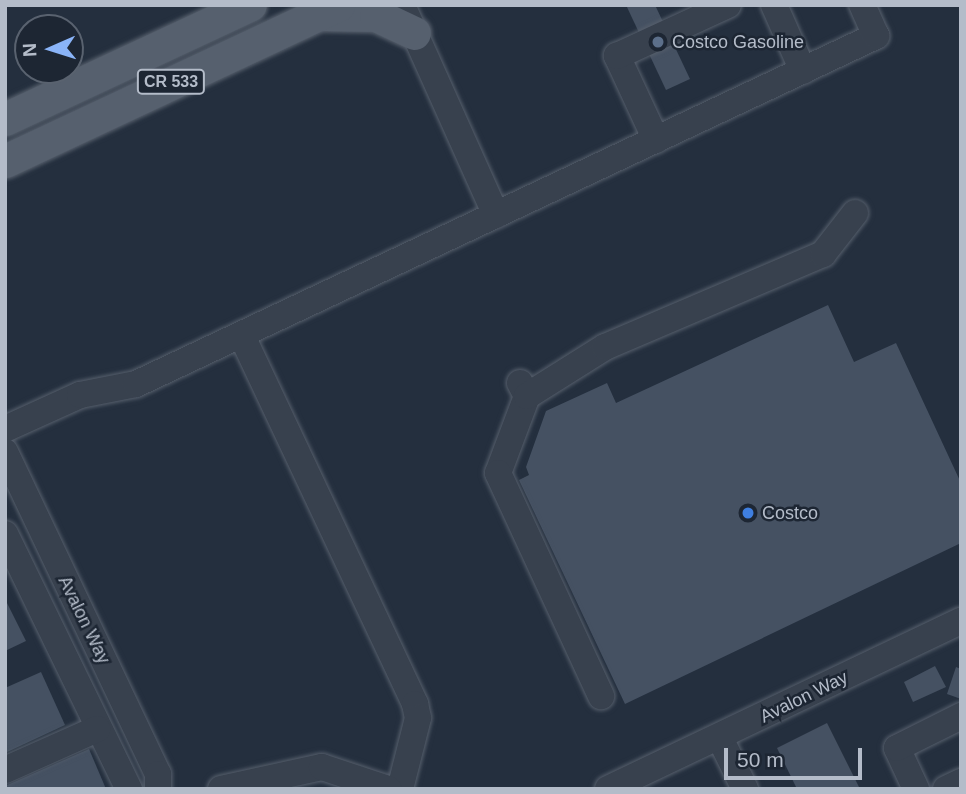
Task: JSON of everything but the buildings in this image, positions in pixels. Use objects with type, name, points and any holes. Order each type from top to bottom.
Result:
[{"type":"main road","name":"CR 533","points":[[5,119],[250,5]]},
{"type":"main road","name":"CR 533","points":[[5,161],[328,10]]},
{"type":"main road","points":[[328,10],[408,19]]},
{"type":"street","points":[[656,140],[617,56],[728,5]]},
{"type":"street","points":[[774,5],[803,71]]},
{"type":"street","points":[[5,429],[80,395],[136,384],[876,36],[862,5]]},
{"type":"street","points":[[408,19],[496,215]]},
{"type":"street","points":[[601,696],[498,473],[524,389],[605,347],[823,254],[855,213]]},
{"type":"street","points":[[242,335],[415,704],[418,718],[400,789]]},
{"type":"street","name":"Avalon Way","points":[[5,452],[158,774],[159,789]]},
{"type":"street","points":[[9,551],[47,541]]},
{"type":"street","name":"Avalon Way","points":[[9,551],[129,789]]},
{"type":"street","name":"Avalon Way","points":[[608,789],[961,621]]},
{"type":"street","points":[[916,789],[897,748],[961,716]]},
{"type":"street","points":[[5,769],[97,729]]},
{"type":"street","points":[[720,738],[745,789]]},
{"type":"street","points":[[221,789],[322,767],[388,789]]},
{"type":"street","points":[[947,789],[961,782]]},
{"type":"place","name":"Costco Gasoline","points":[[658,42]]},
{"type":"place","name":"Costco","points":[[748,513]]}]
